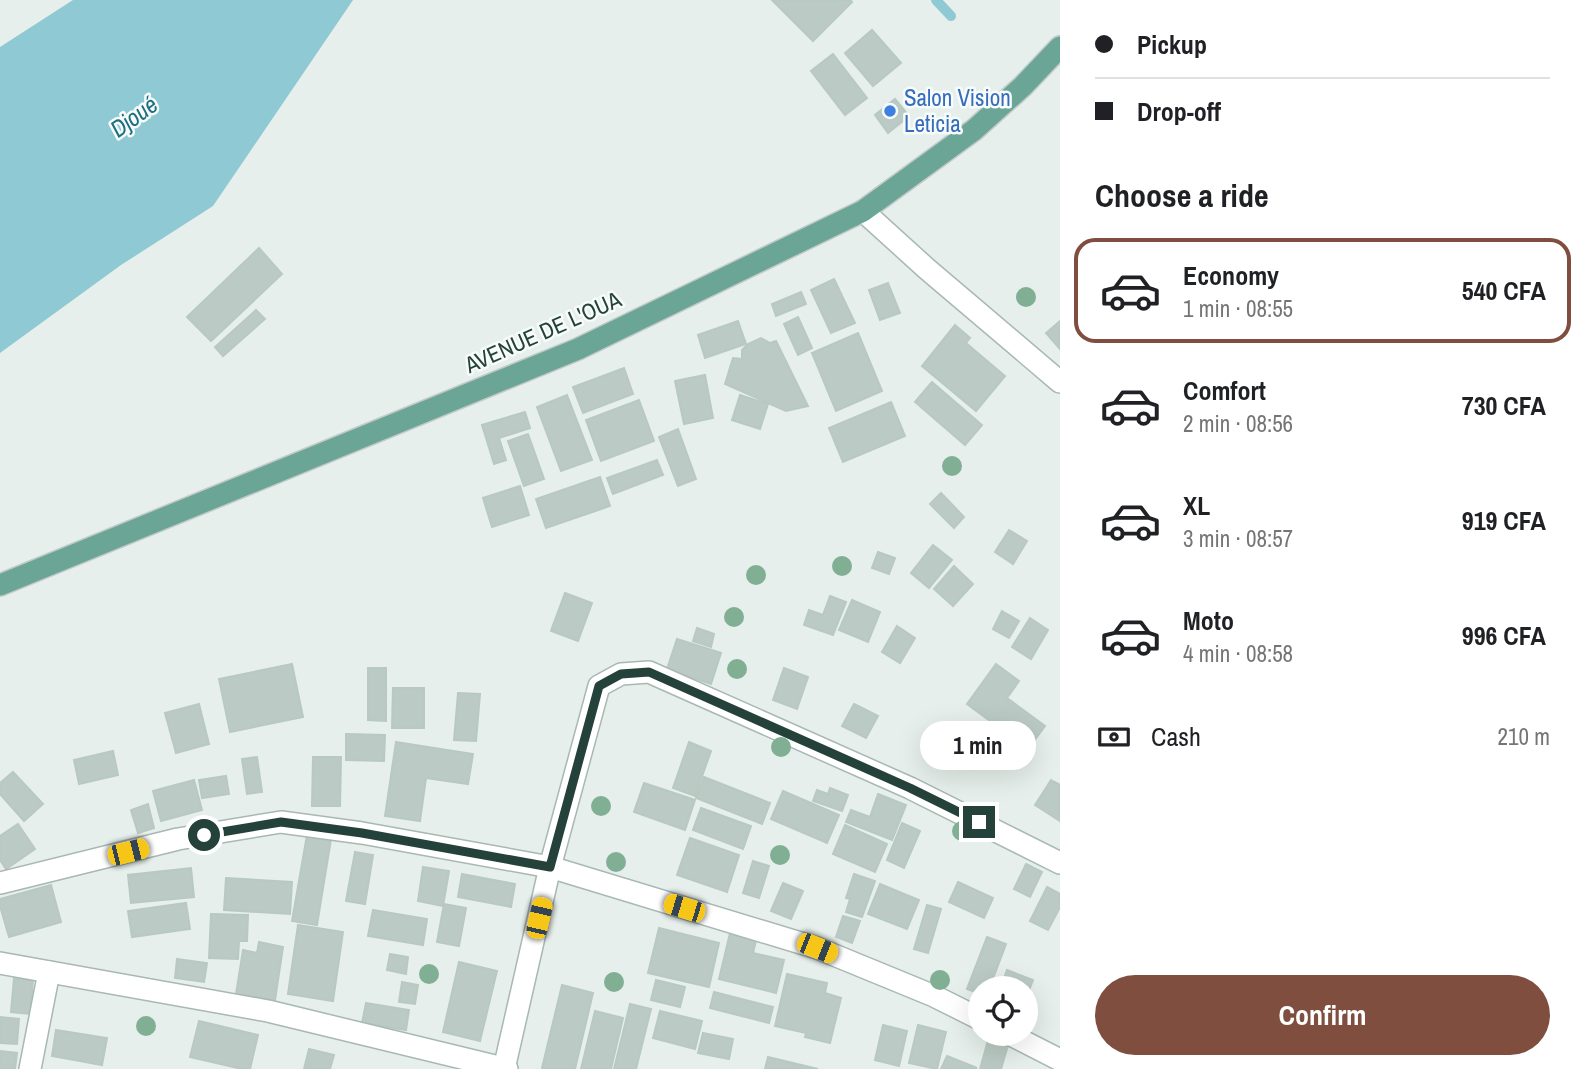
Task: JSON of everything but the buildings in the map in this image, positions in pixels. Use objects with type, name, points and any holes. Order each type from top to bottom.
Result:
[{"type":"main road","name":"AVENUE DE L'OUA","points":[[0,585],[578,349],[863,211],[974,130],[1023,86],[1060,47]]},
{"type":"street","points":[[863,211],[926,269],[1060,382]]},
{"type":"street","points":[[0,963],[268,1011],[505,1069],[550,867],[599,686],[621,674],[649,672],[910,788],[1060,863]]},
{"type":"street","points":[[0,883],[178,839],[281,822],[362,833],[550,867],[817,948],[934,996],[968,1014]]},
{"type":"street","points":[[30,1069],[49,972]]},
{"type":"street","points":[[1033,1046],[1060,1060]]},
{"type":"water","name":"Djoué","points":[[73,0],[353,0],[213,206],[121,265],[0,353],[0,47]]},
{"type":"waterway","points":[[936,0],[951,16]]},
{"type":"place","name":"Salon Vision Leticia","points":[[890,111]]},
{"type":"route","points":[[204,835],[281,822],[362,833],[550,867],[599,686],[621,674],[649,672],[910,788],[979,822]]}]
